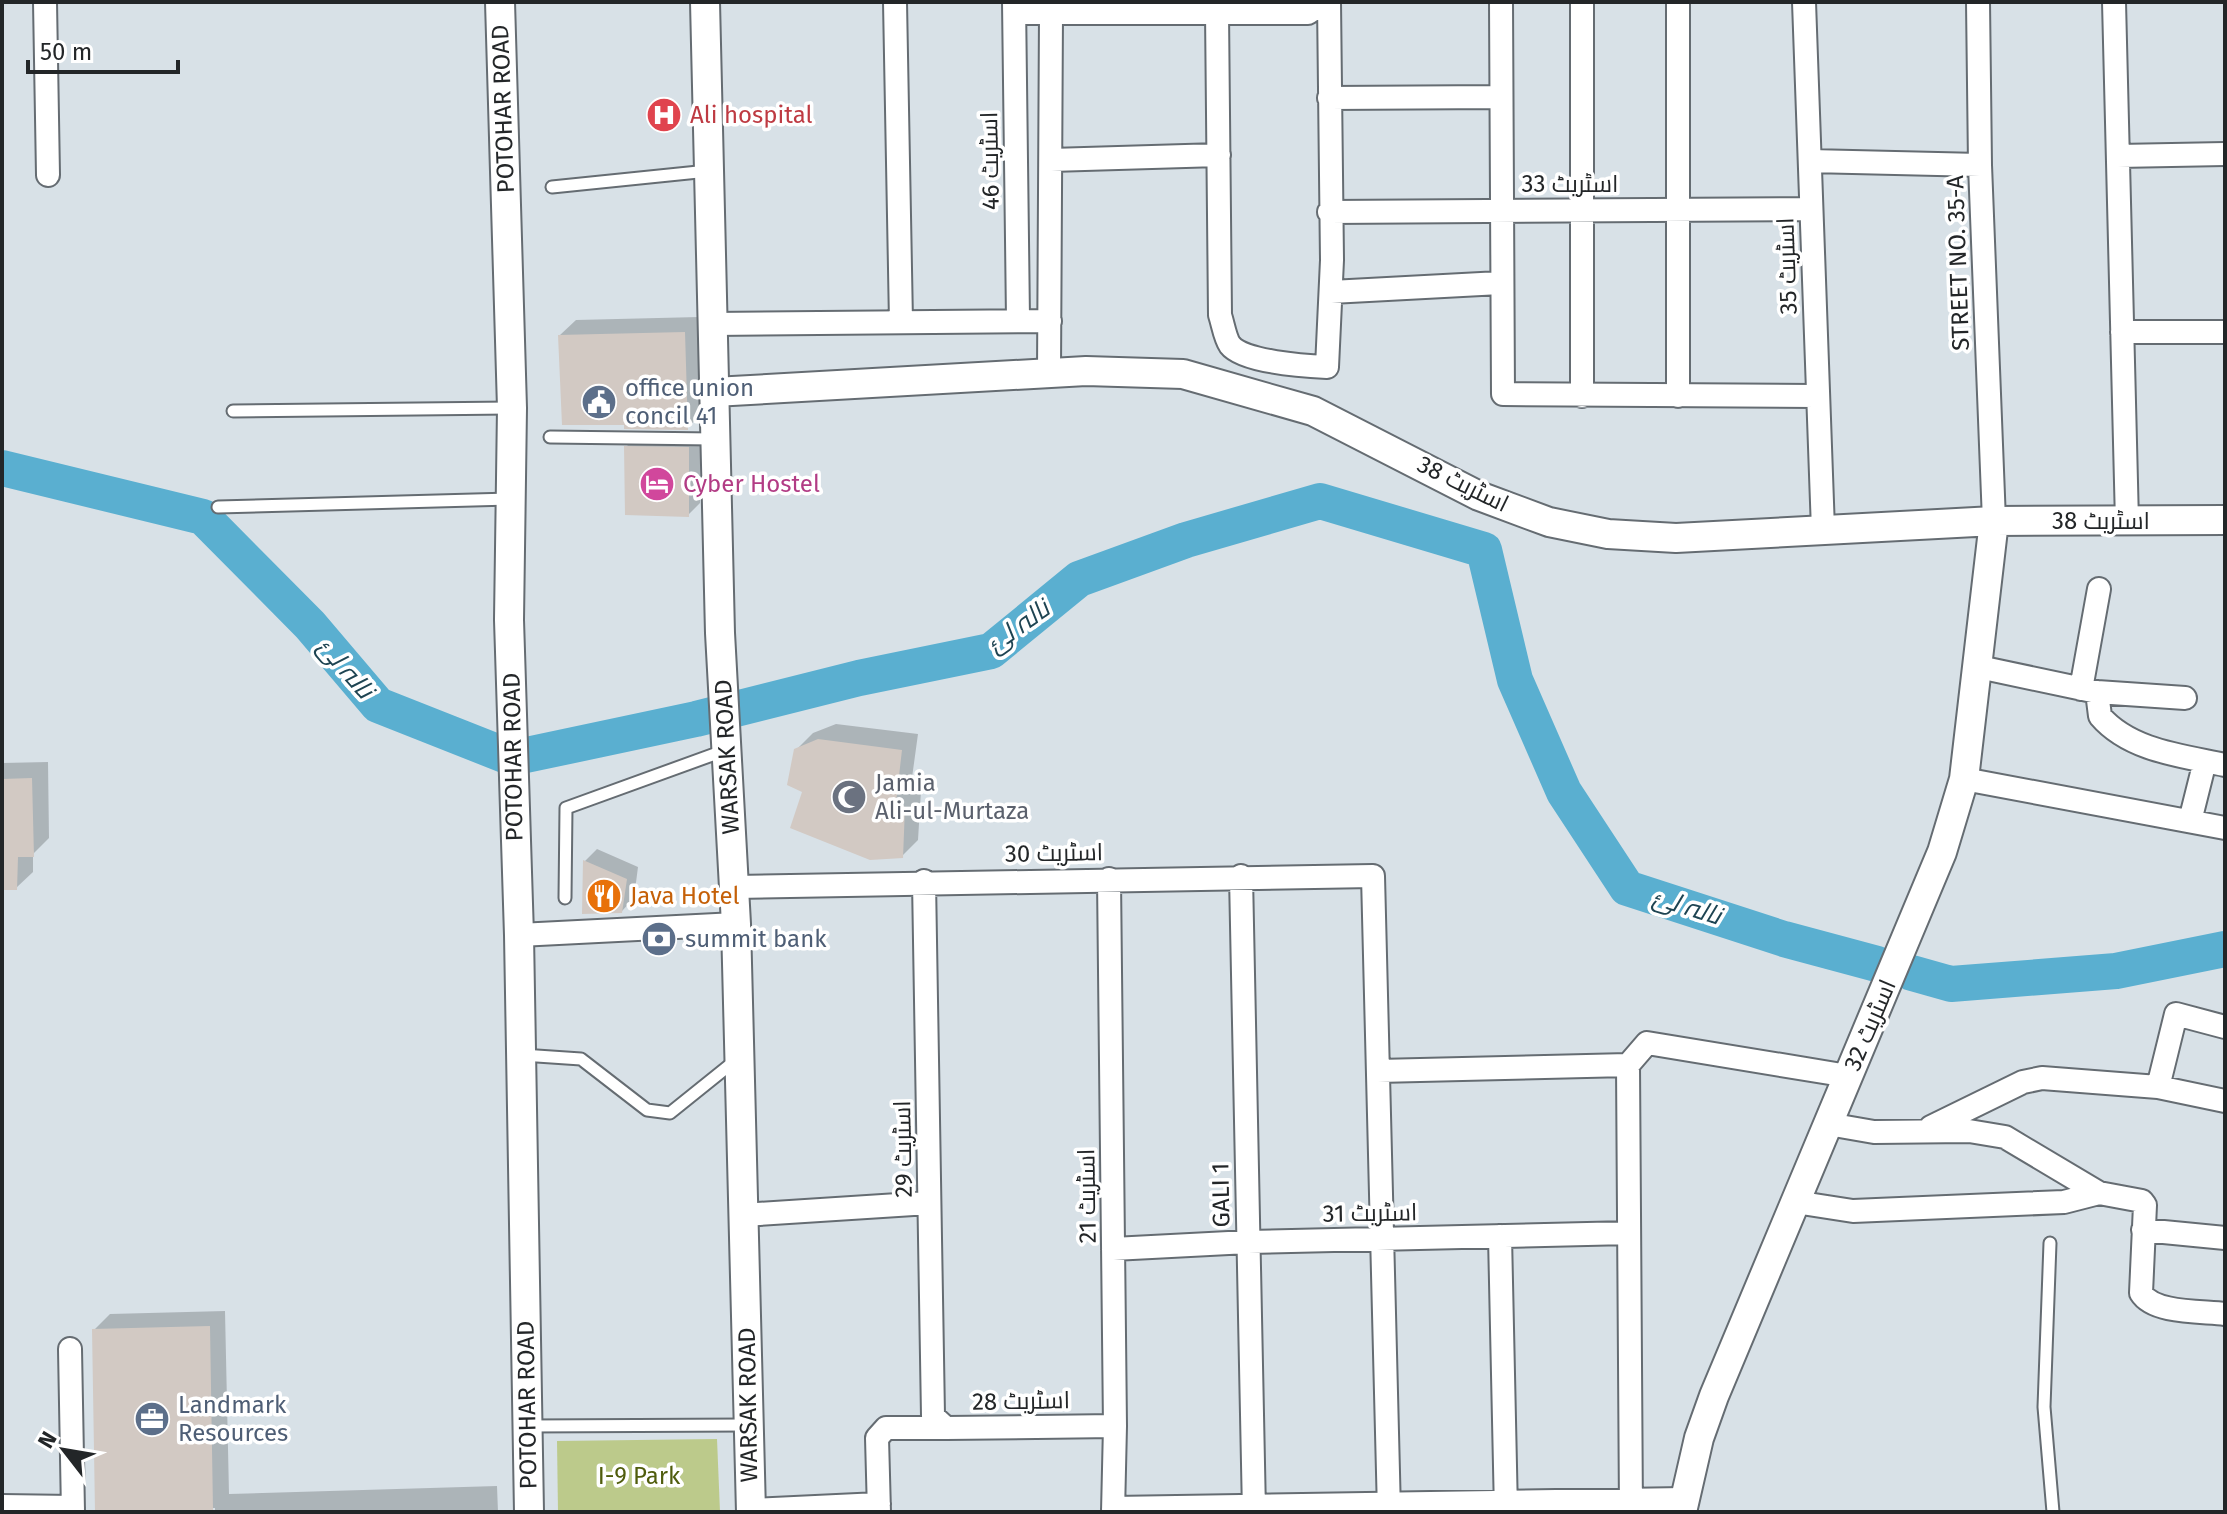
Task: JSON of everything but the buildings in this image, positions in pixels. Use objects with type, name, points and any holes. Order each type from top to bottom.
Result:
[{"type":"street","points":[[45,2],[48,175]]},
{"type":"street","name":"POTOHAR ROAD","points":[[500,2],[512,408],[511,683],[519,935],[529,1512]]},
{"type":"street","name":"WARSAK ROAD","points":[[705,2],[720,633],[735,887],[751,1511]]},
{"type":"street","points":[[895,2],[901,322]]},
{"type":"street","points":[[1014,8],[1051,14],[1077,8],[1194,7],[1217,12],[1308,13],[1326,2],[1331,292],[1327,367],[1276,362],[1242,353],[1230,345],[1220,315],[1217,12]]},
{"type":"street","points":[[1501,2],[1500,283],[1503,394],[1816,396]]},
{"type":"street","points":[[1582,2],[1582,396]]},
{"type":"street","points":[[1678,2],[1678,396]]},
{"type":"street","name":"اسٹریٹ 35","points":[[1804,2],[1823,530]]},
{"type":"street","name":"STREET NO. 35-A","points":[[1978,2],[1980,165],[1994,521]]},
{"type":"street","points":[[2114,2],[2127,522]]},
{"type":"street","name":"اسٹریٹ 46","points":[[1014,8],[1018,319]]},
{"type":"street","points":[[1049,372],[1051,14]]},
{"type":"street","points":[[1329,98],[1501,97]]},
{"type":"street","points":[[2118,156],[2225,154]]},
{"type":"street","points":[[1051,160],[1219,155]]},
{"type":"street","points":[[1810,161],[1980,165]]},
{"type":"street","name":"اسٹریٹ 33","points":[[1329,212],[1811,209]]},
{"type":"street","points":[[1331,292],[1500,283]]},
{"type":"street","points":[[712,324],[1050,321]]},
{"type":"street","points":[[2122,332],[2225,332]]},
{"type":"street","name":"اسٹریٹ 38","points":[[714,392],[1049,372],[1183,374],[1313,411],[1479,496],[1549,522],[1608,534],[1676,538],[1994,521],[2225,520]]},
{"type":"street","name":"اسٹریٹ 32","points":[[1683,1506],[1714,1396],[1942,852],[1964,779],[1994,521]]},
{"type":"street","points":[[2099,589],[2089,691],[2106,723],[2158,751],[2215,763],[2190,821]]},
{"type":"street","points":[[1979,667],[2089,691],[2185,698]]},
{"type":"street","points":[[1964,779],[2225,828]]},
{"type":"street","name":"GALI 1","points":[[1241,876],[1254,1509]]},
{"type":"street","name":"اسٹریٹ 30","points":[[735,887],[924,881],[1373,876],[1378,1071]]},
{"type":"street","name":"اسٹریٹ 21","points":[[1109,879],[1115,1426],[1113,1510]]},
{"type":"street","name":"اسٹریٹ 29","points":[[924,881],[929,1203],[940,1422]]},
{"type":"street","points":[[519,935],[736,924]]},
{"type":"street","points":[[2158,1087],[2176,1014],[2225,1027]]},
{"type":"street","points":[[1631,1506],[1628,1065],[1647,1043],[1848,1076]]},
{"type":"street","points":[[1389,1507],[1378,1071],[1628,1065]]},
{"type":"street","points":[[1923,1130],[2032,1079],[2074,1078],[2158,1087],[2225,1101]]},
{"type":"street","points":[[1828,1124],[1874,1132],[1969,1131],[2005,1137],[2099,1193],[2142,1201],[2145,1205],[2141,1293],[2145,1299],[2160,1305],[2225,1314]]},
{"type":"street","points":[[1795,1202],[1853,1211],[2064,1202],[2099,1193]]},
{"type":"street","points":[[743,1215],[929,1203]]},
{"type":"street","points":[[2143,1230],[2225,1238]]},
{"type":"street","name":"اسٹریٹ 31","points":[[1113,1249],[1248,1242],[1629,1233]]},
{"type":"street","points":[[1500,1236],[1506,1506]]},
{"type":"street","points":[[2,1506],[73,1509],[70,1349]]},
{"type":"street","name":"اسٹریٹ 28","points":[[879,1508],[877,1438],[886,1428],[940,1422],[1115,1426]]},
{"type":"street","points":[[1113,1510],[1683,1506]]},
{"type":"street","points":[[751,1511],[879,1508]]},
{"type":"lane","points":[[552,187],[709,171]]},
{"type":"lane","points":[[233,411],[512,408]]},
{"type":"lane","points":[[550,437],[715,439]]},
{"type":"lane","points":[[218,507],[512,499]]},
{"type":"lane","points":[[565,898],[566,808],[726,742]]},
{"type":"lane","points":[[521,1055],[581,1059],[647,1110],[670,1113],[739,1057]]},
{"type":"lane","points":[[2050,1243],[2044,1407],[2053,1512]]},
{"type":"lane","points":[[527,1426],[748,1425]]},
{"type":"green space","name":"I-9 Park","points":[[717,1439],[720,1512],[558,1512],[557,1441]]},
{"type":"waterway","name":"نالہ لئ","points":[[2,468],[203,517],[310,625],[378,705],[512,758],[696,719],[859,678],[991,651],[1079,579],[1186,540],[1320,501],[1484,550],[1515,680],[1564,792],[1627,888],[1784,939],[1877,964]]},
{"type":"waterway","name":"نالہ لئ","points":[[1912,973],[1951,984],[2116,971],[2225,949]]},
{"type":"place","name":"Ali hospital","points":[[664,115]]},
{"type":"place","name":"office union concil 41","points":[[599,402]]},
{"type":"place","name":"Cyber Hostel","points":[[657,484]]},
{"type":"place","name":"Jamia Ali-ul-Murtaza","points":[[849,797]]},
{"type":"place","name":"Java Hotel","points":[[604,896]]},
{"type":"place","name":"summit bank","points":[[659,939]]},
{"type":"place","name":"Landmark Resources","points":[[152,1419]]}]
